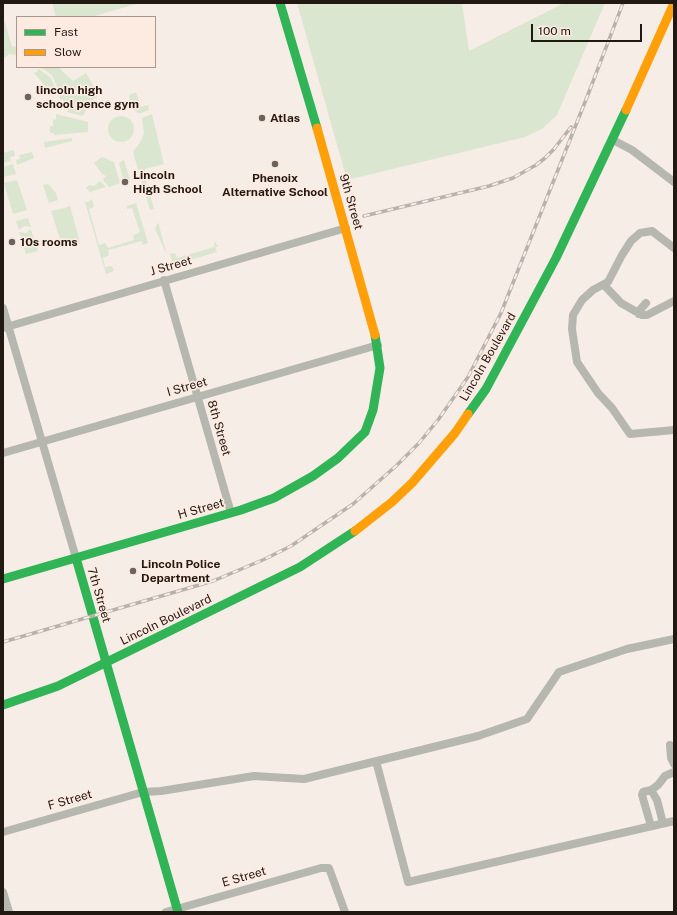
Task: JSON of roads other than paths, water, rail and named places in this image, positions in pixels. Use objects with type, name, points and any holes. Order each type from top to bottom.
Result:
[{"type":"street","name":"9th Street","points":[[280,3],[346,228],[378,345],[380,368],[373,410]]},
{"type":"street","name":"Lincoln Boulevard","points":[[3,705],[46,692],[276,580],[324,552],[370,520],[412,483],[456,433],[486,389],[546,278],[613,140],[674,3]]},
{"type":"street","points":[[613,140],[632,150],[674,182]]},
{"type":"street","name":"J Street","points":[[6,327],[346,228]]},
{"type":"street","points":[[674,248],[652,231],[640,233],[631,241],[608,282],[593,290],[582,300],[574,315],[572,329],[577,362],[598,393],[612,408],[630,434],[674,430]]},
{"type":"street","name":"8th Street","points":[[164,280],[231,512]]},
{"type":"street","points":[[604,285],[621,304],[639,314],[647,316],[674,301]]},
{"type":"street","points":[[639,314],[639,311],[646,303]]},
{"type":"street","name":"7th Street","points":[[3,308],[6,327],[42,442],[177,910]]},
{"type":"street","name":"I Street","points":[[3,453],[378,345]]},
{"type":"street","name":"H Street","points":[[3,579],[274,498],[313,476],[355,444],[365,432],[373,410]]},
{"type":"street","name":"F Street","points":[[3,832],[143,792],[161,791],[254,776],[304,779],[478,736],[527,719],[559,672],[627,649],[674,639]]},
{"type":"street","points":[[670,745],[671,758],[674,764]]},
{"type":"street","points":[[376,761],[408,882],[674,821]]},
{"type":"street","points":[[651,826],[642,795],[643,792],[651,790],[658,785],[665,776],[674,772]]},
{"type":"street","points":[[651,790],[657,800],[663,823]]},
{"type":"street","name":"E Street","points":[[166,912],[321,868],[329,868],[345,912]]},
{"type":"street","points":[[3,892],[9,912]]},
{"type":"railway","points":[[3,642],[213,581],[265,559],[291,546],[353,504],[396,466],[419,443],[438,420],[468,377],[501,313],[623,3]]},
{"type":"railway","points":[[364,216],[489,186],[513,178],[545,158],[571,127]]},
{"type":"place","name":"lincoln high school pence gym","points":[[28,97]]},
{"type":"place","name":"Atlas","points":[[262,118]]},
{"type":"place","name":"Phenoix Alternative School","points":[[275,164]]},
{"type":"place","name":"Lincoln High School","points":[[125,182]]},
{"type":"place","name":"10s rooms","points":[[12,242]]},
{"type":"place","name":"Lincoln Police Department","points":[[133,571]]}]
